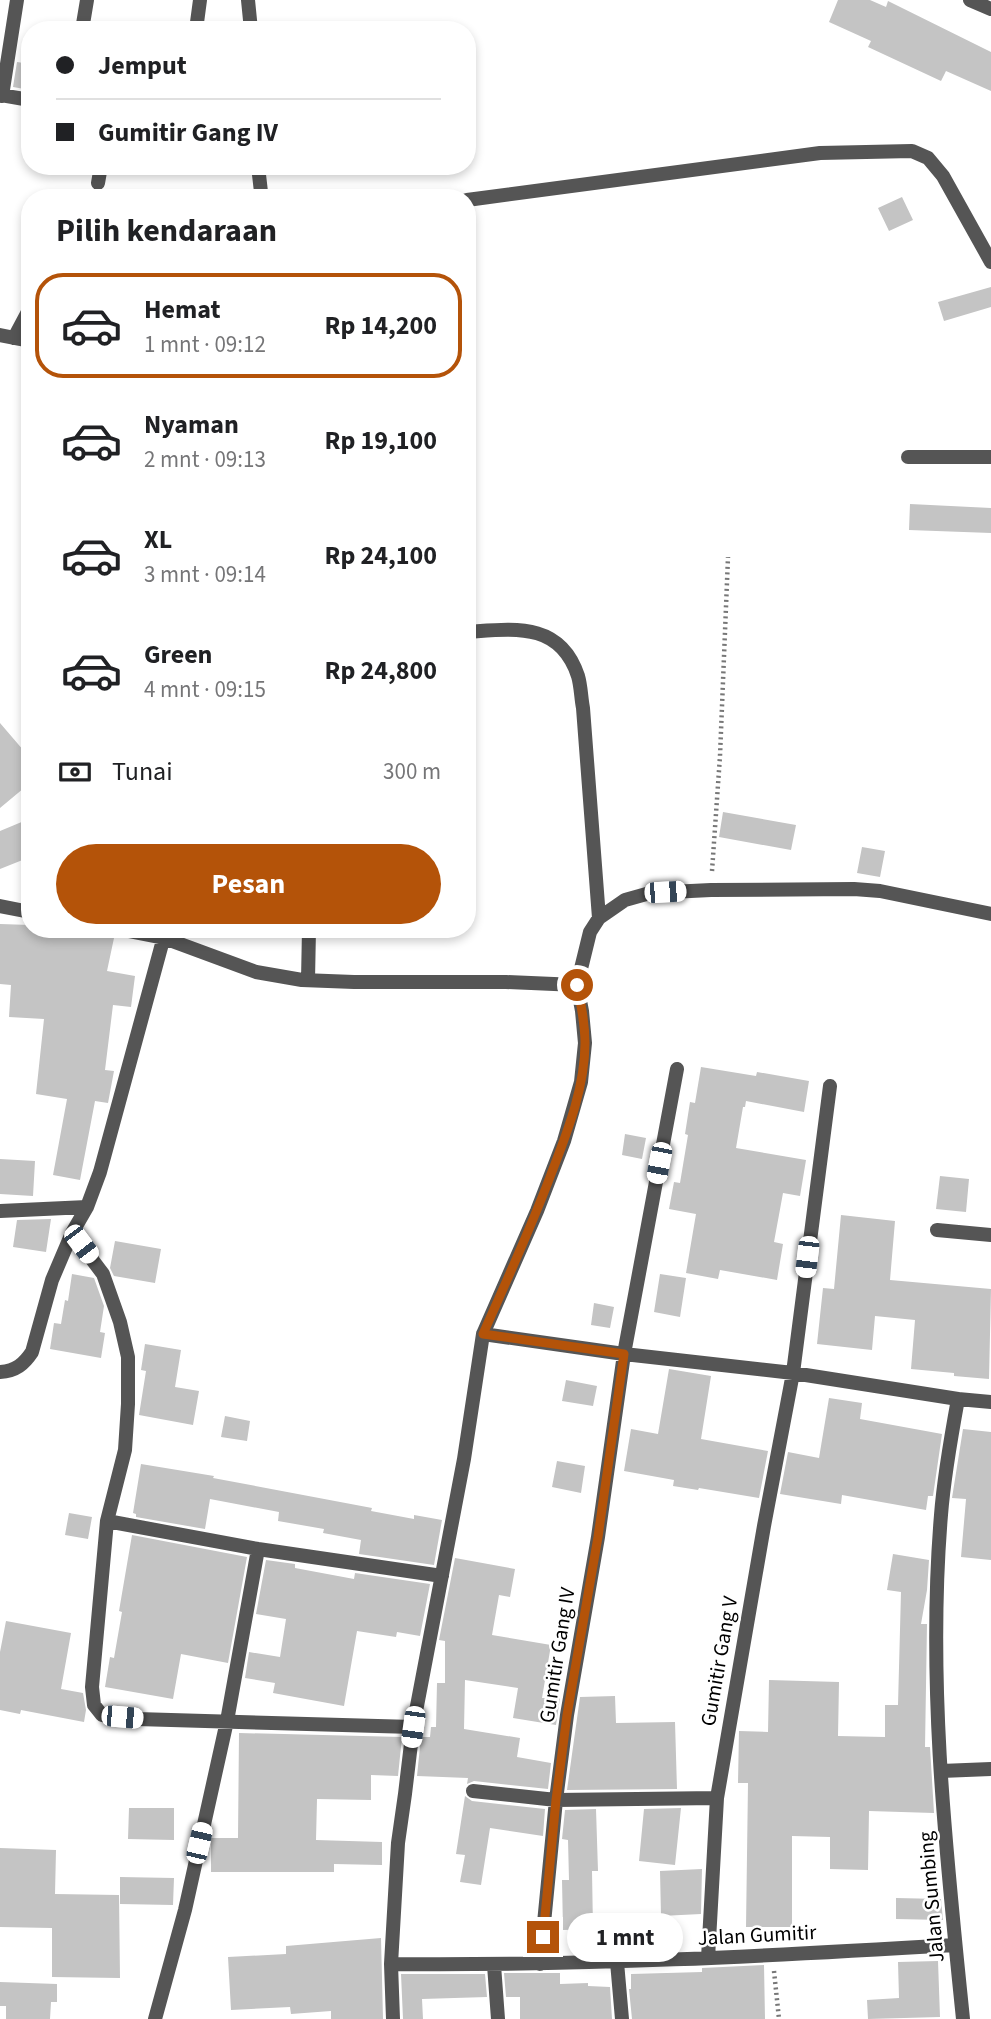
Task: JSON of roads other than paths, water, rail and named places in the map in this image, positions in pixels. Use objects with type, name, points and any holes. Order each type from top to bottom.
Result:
[{"type":"street","points":[[17,0],[1,96],[21,99]]},
{"type":"street","points":[[84,21],[87,0]]},
{"type":"street","points":[[197,21],[200,0]]},
{"type":"street","points":[[248,0],[250,21]]},
{"type":"street","points":[[970,0],[991,9]]},
{"type":"street","points":[[476,199],[820,153],[912,150],[928,158],[943,176],[991,262]]},
{"type":"street","points":[[98,183],[99,175]]},
{"type":"street","points":[[7,336],[21,319]]},
{"type":"street","points":[[908,457],[991,457]]},
{"type":"street","points":[[476,632],[537,632],[556,642],[578,676],[583,708],[599,918]]},
{"type":"street","points":[[393,2019],[391,1964],[398,1843],[413,1727],[464,1459],[483,1334],[564,1141],[581,1082],[585,1043],[577,985],[590,932],[599,918],[625,901],[637,896],[665,892],[854,889],[880,891],[991,914]]},
{"type":"street","points":[[0,906],[21,910]]},
{"type":"street","points":[[0,1372],[17,1368],[32,1352],[48,1292],[72,1233],[86,1207],[106,1153],[164,938]]},
{"type":"street","points":[[175,938],[256,972],[308,981],[577,985]]},
{"type":"street","points":[[308,981],[309,938]]},
{"type":"street","name":"Gumitir Gang IV","points":[[540,1964],[567,1715],[598,1537],[624,1354],[677,1069]]},
{"type":"street","name":"Gumitir Gang V","points":[[708,1958],[717,1798],[793,1373],[830,1086]]},
{"type":"street","points":[[0,1211],[86,1207]]},
{"type":"street","points":[[937,1230],[991,1234]]},
{"type":"street","points":[[72,1233],[103,1274],[120,1322],[128,1357],[125,1450],[107,1521],[92,1687],[97,1711],[110,1717],[413,1727]]},
{"type":"street","points":[[483,1334],[624,1354],[793,1373],[991,1402]]},
{"type":"street","name":"Jalan Sumbing","points":[[958,1399],[941,1512],[936,1647],[941,1771],[963,2019]]},
{"type":"street","points":[[107,1521],[258,1549],[442,1576]]},
{"type":"street","points":[[155,2019],[185,1910],[227,1721],[258,1549]]},
{"type":"street","points":[[941,1771],[991,1769]]},
{"type":"street","points":[[473,1791],[556,1800],[717,1798]]},
{"type":"street","name":"Jalan Gumitir","points":[[391,1964],[617,1962],[956,1945]]},
{"type":"street","points":[[617,1962],[622,2019]]},
{"type":"street","points":[[494,1965],[498,2019]]}]
